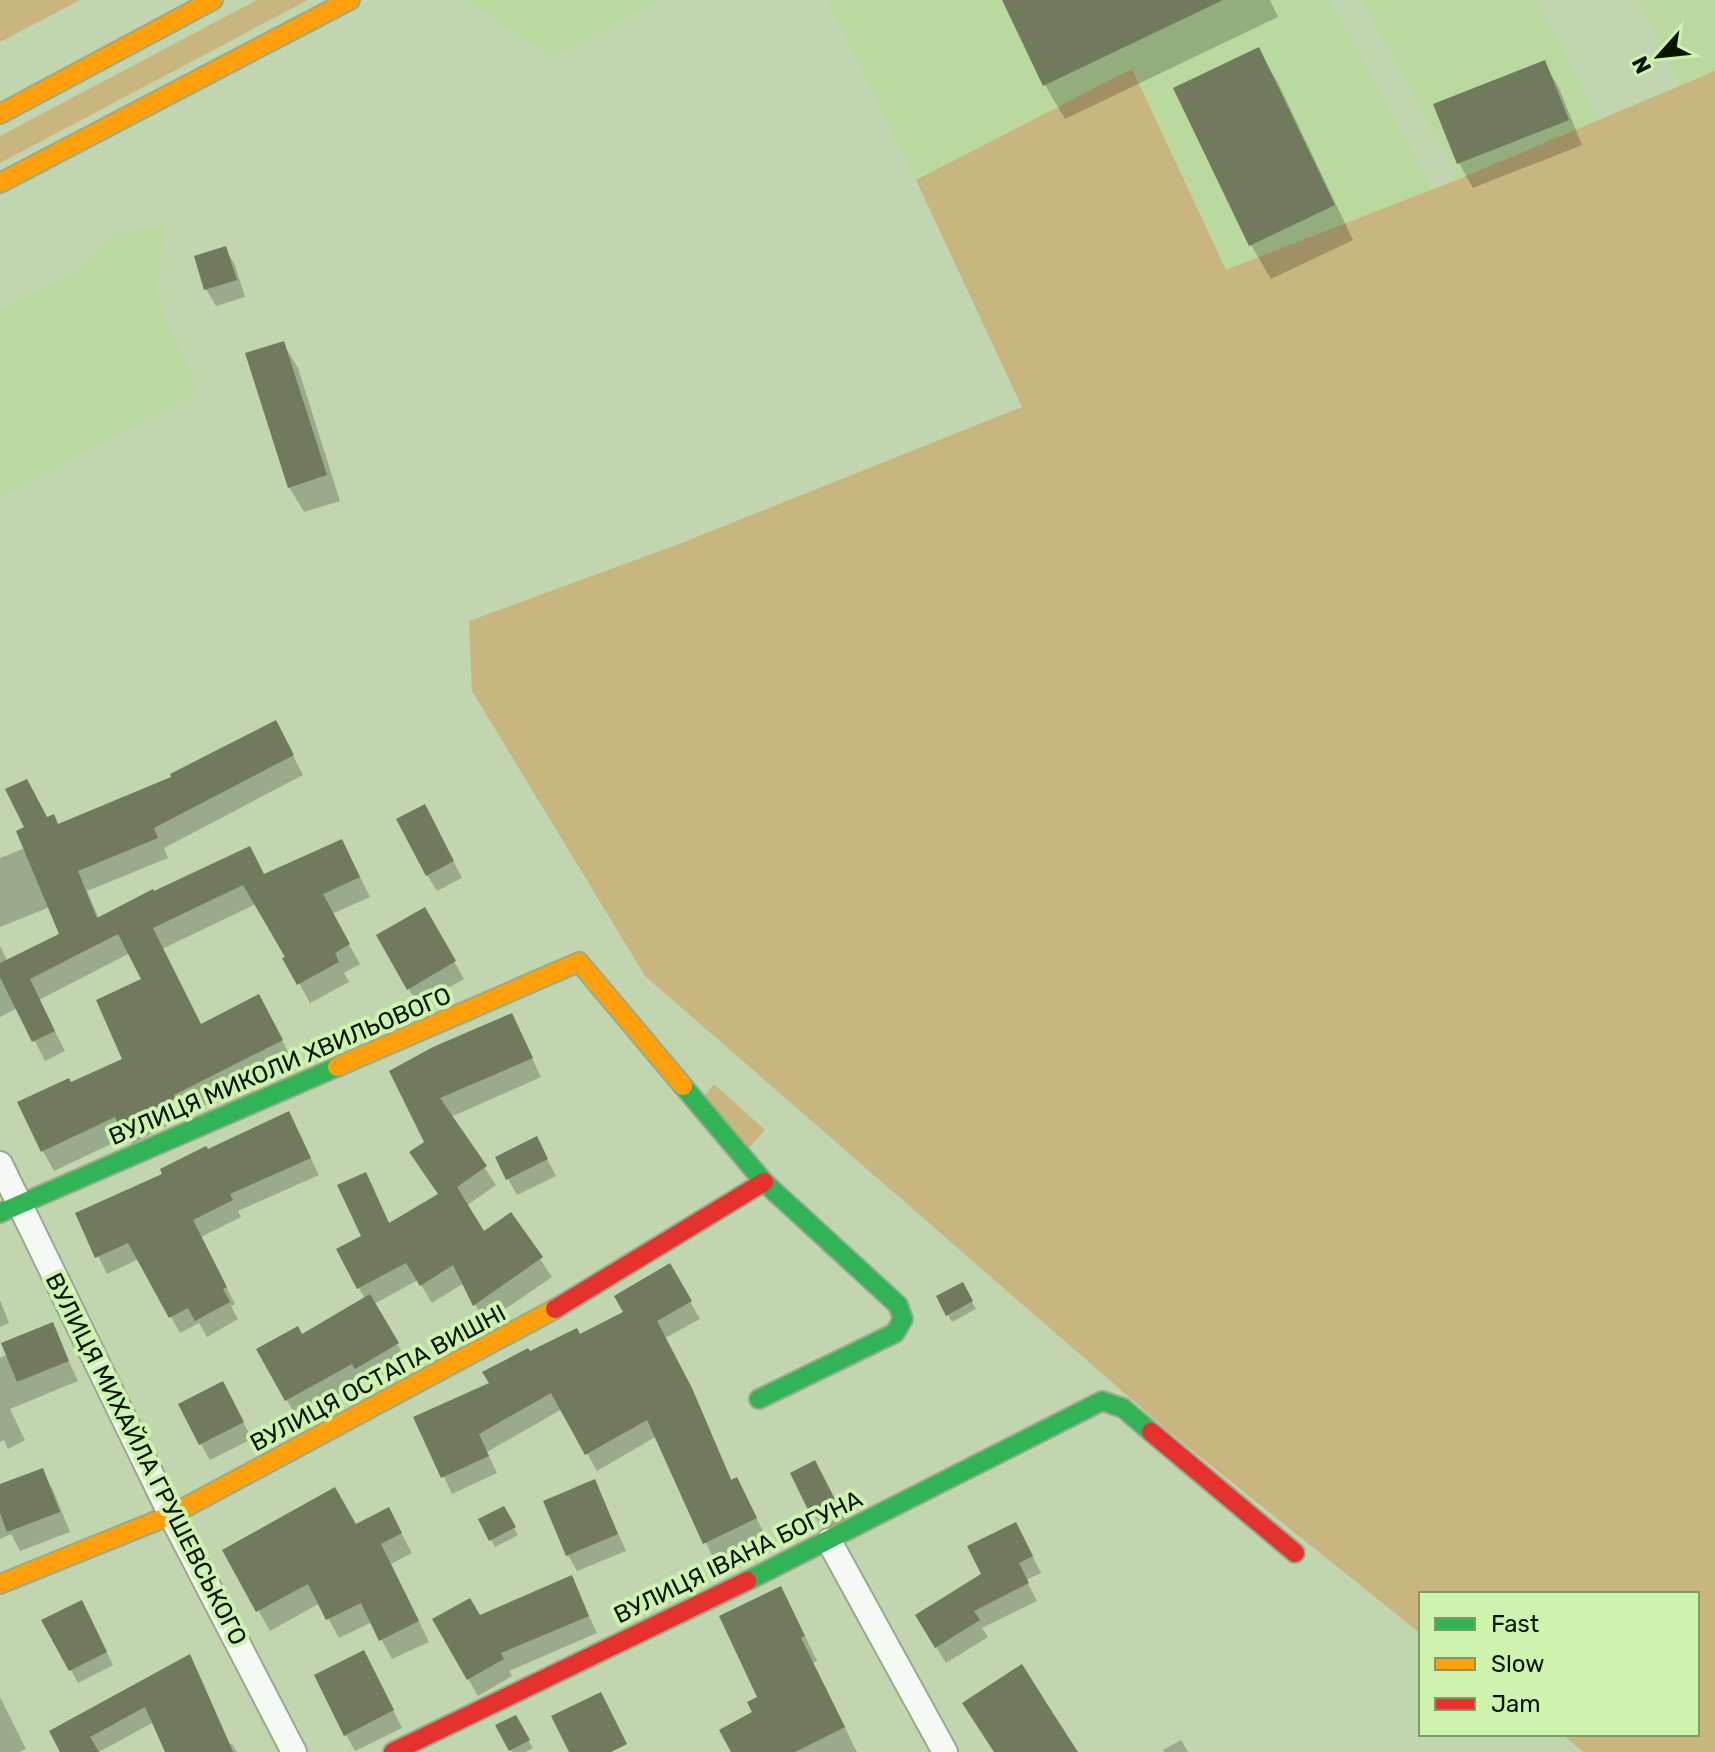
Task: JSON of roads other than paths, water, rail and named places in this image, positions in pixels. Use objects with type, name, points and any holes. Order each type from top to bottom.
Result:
[{"type":"street","points":[[0,114],[213,0]]},
{"type":"street","points":[[0,183],[350,0]]},
{"type":"street","name":"ВУЛИЦЯ МИКОЛИ ХВИЛЬОВОГО","points":[[10,1209],[579,962],[764,1182]]},
{"type":"street","name":"ВУЛИЦЯ МИХАЙЛА ГРУШЕВСЬКОГО","points":[[0,1164],[10,1209],[294,1752]]},
{"type":"street","points":[[759,1399],[895,1333],[903,1319],[898,1305],[764,1182]]},
{"type":"street","name":"ВУЛИЦЯ ОСТАПА ВИШНІ","points":[[0,1584],[171,1515],[532,1323],[764,1182]]},
{"type":"street","name":"ВУЛИЦЯ ІВАНА БОГУНА","points":[[393,1752],[829,1541],[1102,1401],[1123,1408],[1295,1553]]},
{"type":"street","points":[[829,1541],[945,1752]]}]
